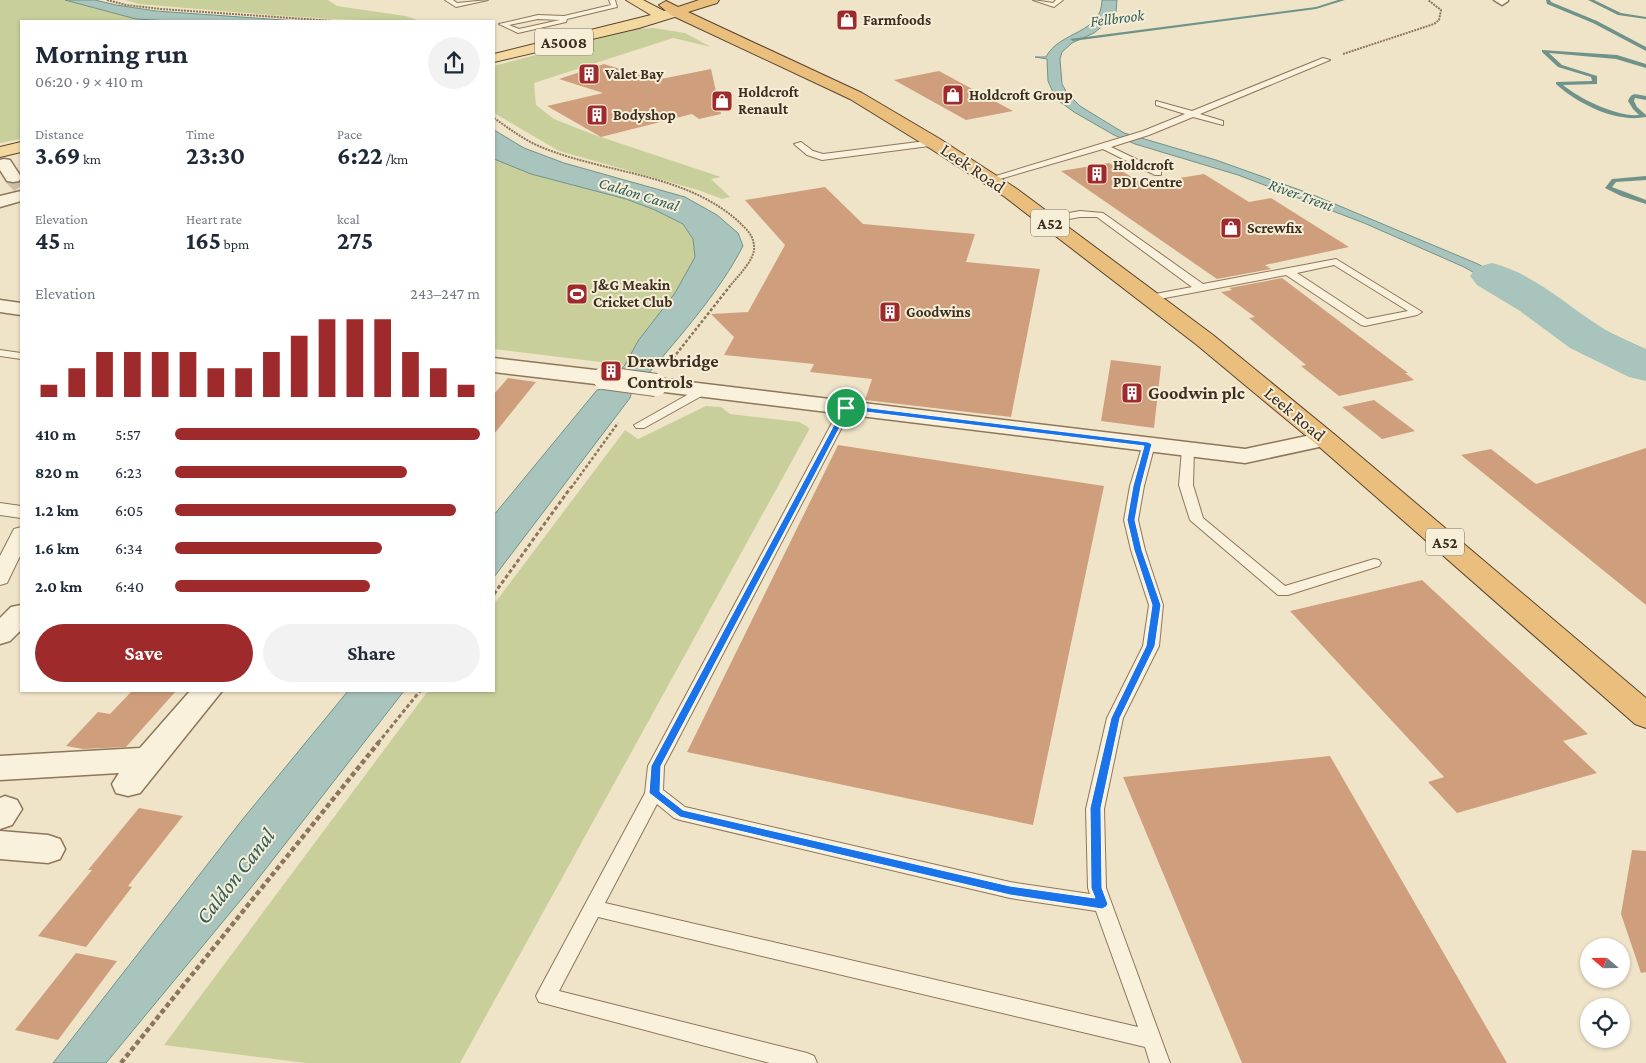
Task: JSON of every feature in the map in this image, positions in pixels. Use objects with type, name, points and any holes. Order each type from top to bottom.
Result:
[{"type":"highway","name":"Leek Road","points":[[671,6],[717,10],[819,70],[847,91],[990,179],[1205,340],[1325,439],[1646,716]]},
{"type":"highway","points":[[671,6],[717,10]]},
{"type":"highway","points":[[671,6],[792,77],[847,91]]},
{"type":"main road","points":[[634,0],[671,6]]},
{"type":"main road","name":"A5008","points":[[495,49],[671,6]]},
{"type":"main road","name":"A5008","points":[[495,58],[671,6]]},
{"type":"main road","points":[[12,170],[20,150]]},
{"type":"street","points":[[0,202],[20,196]]},
{"type":"street","points":[[495,365],[604,378],[661,376],[702,390],[1245,456],[1325,439]]},
{"type":"street","points":[[0,509],[20,512]]},
{"type":"street","points":[[0,578],[20,535]]},
{"type":"street","points":[[128,784],[206,692]]},
{"type":"street","points":[[0,768],[149,759]]},
{"type":"street","points":[[0,845],[48,849]]},
{"type":"lane","points":[[448,0],[456,5],[485,0]]},
{"type":"lane","points":[[564,18],[564,21],[518,32],[502,24],[538,17],[564,18],[615,6],[612,0]]},
{"type":"lane","points":[[1036,0],[1054,5],[1060,0]]},
{"type":"lane","points":[[990,179],[1146,133],[1326,60]]},
{"type":"lane","points":[[1159,103],[1220,123]]},
{"type":"lane","points":[[798,144],[810,153],[822,157],[934,143]]},
{"type":"lane","points":[[1109,145],[1158,173]]},
{"type":"lane","points":[[1046,220],[1080,213],[1100,216],[1201,288]]},
{"type":"lane","points":[[1149,298],[1288,271],[1336,262],[1418,312],[1365,323],[1288,271]]},
{"type":"lane","points":[[0,353],[20,356]]},
{"type":"lane","points":[[640,425],[702,390]]},
{"type":"lane","points":[[807,1063],[546,996],[654,793],[656,766],[846,408]]},
{"type":"lane","points":[[1148,444],[1137,486],[1131,520],[1138,550],[1156,605],[1151,646],[1116,718],[1096,808],[1096,888],[1160,1063]]},
{"type":"lane","points":[[1188,449],[1186,485],[1197,520],[1283,592],[1374,563]]},
{"type":"lane","points":[[654,793],[680,813],[1010,890],[1102,904]]},
{"type":"lane","points":[[593,908],[1153,1040]]},
{"type":"path","points":[[107,0],[126,5],[161,9],[320,20]]},
{"type":"path","points":[[1326,60],[1434,24],[1439,20],[1441,10],[1428,0]]},
{"type":"path","points":[[495,119],[518,136],[545,149],[578,160],[660,180],[694,192],[731,214],[752,234],[755,248],[749,261],[661,376]]},
{"type":"path","points":[[495,593],[622,417]]},
{"type":"path","points":[[121,1063],[419,692]]},
{"type":"green space","points":[[0,0],[65,0],[136,19],[154,20],[20,20],[20,139],[0,143]]},
{"type":"green space","points":[[125,0],[328,0],[337,6],[406,16],[417,20],[279,16],[139,4]]},
{"type":"green space","points":[[654,28],[685,33],[711,47],[673,38],[534,83],[536,105],[554,119],[592,134],[721,177],[711,179],[730,197],[722,199],[698,190],[559,151],[495,114],[495,66],[634,29]]},
{"type":"green space","name":"J&G Meakin Cricket Club","points":[[495,159],[531,174],[626,199],[655,210],[683,224],[693,239],[695,257],[675,293],[638,341],[625,365],[495,349]]},
{"type":"green space","points":[[706,406],[721,407],[730,414],[799,422],[808,427],[809,430],[460,1063],[306,1063],[164,1045],[427,692],[495,692],[495,603],[625,430],[638,439]]},
{"type":"water","points":[[65,0],[95,0],[156,11],[283,20],[154,20],[136,19]]},
{"type":"water","points":[[1102,0],[1117,0],[1116,12],[1111,19],[1094,33],[1072,43],[1062,52],[1060,59],[1062,84],[1067,93],[1080,106],[1124,133],[1216,160],[1311,194],[1478,264],[1555,308],[1646,350],[1646,358],[1534,307],[1464,267],[1364,223],[1238,175],[1135,144],[1114,135],[1074,112],[1056,99],[1048,81],[1047,59],[1035,57],[1046,57],[1052,48],[1060,42],[1088,26],[1095,20],[1100,11]]},
{"type":"water","name":"Caldon Canal","points":[[495,131],[524,148],[564,163],[685,197],[717,215],[738,233],[743,246],[712,296],[674,344],[635,388],[630,398],[495,576],[495,514],[597,390],[608,388],[616,373],[625,365],[638,341],[675,293],[695,257],[693,239],[683,224],[655,210],[626,199],[531,174],[495,159]]},
{"type":"water","name":"Caldon Canal","points":[[347,692],[403,692],[254,884],[106,1063],[53,1063],[242,820]]},
{"type":"building","points":[[604,64],[656,80],[711,69],[721,114],[699,119],[692,114],[601,137],[547,106],[603,93],[559,79]]},
{"type":"building","name":"Holdcroft Group","points":[[939,71],[1013,111],[966,120],[894,80]]},
{"type":"building","name":"Screwfix","points":[[1109,163],[1143,184],[1204,174],[1249,202],[1271,198],[1349,247],[1265,265],[1271,269],[1217,279],[1061,171]]},
{"type":"building","name":"Goodwins","points":[[825,187],[863,224],[975,234],[966,262],[1040,269],[1011,417],[865,400],[872,379],[810,372],[814,364],[724,355],[734,337],[711,314],[748,312],[785,245],[745,200]]},
{"type":"building","points":[[1282,278],[1408,373],[1405,373],[1414,380],[1339,396],[1301,366],[1306,365],[1249,318],[1255,317],[1221,292],[1232,290],[1229,288]]},
{"type":"building","name":"Goodwin plc","points":[[1111,360],[1161,366],[1154,428],[1101,421]]},
{"type":"building","points":[[508,378],[536,382],[495,433],[495,393]]},
{"type":"building","points":[[1374,400],[1415,431],[1382,439],[1342,407]]},
{"type":"building","points":[[838,445],[1104,486],[1033,825],[687,752]]},
{"type":"building","points":[[1646,448],[1646,605],[1461,455],[1491,449],[1536,484]]},
{"type":"building","points":[[1422,580],[1588,734],[1563,741],[1597,773],[1457,813],[1428,782],[1444,777],[1290,611]]},
{"type":"building","points":[[131,692],[175,692],[126,747],[83,749],[66,746],[98,712],[110,714]]},
{"type":"building","points":[[1330,756],[1507,1063],[1242,1063],[1123,777]]},
{"type":"building","points":[[139,808],[183,816],[128,886],[132,887],[86,947],[38,936],[92,870],[88,870]]},
{"type":"building","points":[[1632,850],[1646,851],[1646,972],[1641,973],[1621,914]]},
{"type":"building","points":[[76,953],[117,961],[58,1040],[15,1030]]},
{"type":"waterway","name":"Fellbrook","points":[[1073,39],[1316,8],[1343,0]]},
{"type":"waterway","points":[[1548,0],[1549,3],[1595,22],[1646,49]]},
{"type":"waterway","points":[[1590,0],[1620,14],[1646,18]]},
{"type":"waterway","points":[[1646,66],[1617,57],[1544,51],[1560,66],[1594,76],[1595,83],[1558,83],[1586,102],[1611,112],[1635,117],[1644,116],[1635,108],[1631,101],[1633,96],[1646,98]]},
{"type":"waterway","points":[[1646,178],[1614,180],[1608,188],[1646,202]]},
{"type":"waterway","name":"River Trent","points":[[1492,276],[1536,302],[1586,338],[1646,367]]},
{"type":"tunnel","points":[[13,177],[20,184]]},
{"type":"place","name":"Farmfoods","points":[[847,20]]},
{"type":"place","name":"Valet Bay","points":[[589,74]]},
{"type":"place","name":"Holdcroft Group","points":[[953,95]]},
{"type":"place","name":"Holdcroft Renault","points":[[722,101]]},
{"type":"place","name":"Bodyshop","points":[[597,115]]},
{"type":"place","name":"Holdcroft PDI Centre","points":[[1097,174]]},
{"type":"place","name":"Screwfix","points":[[1231,228]]},
{"type":"place","name":"J&G Meakin Cricket Club","points":[[577,294]]},
{"type":"place","name":"Goodwins","points":[[890,312]]},
{"type":"place","name":"Drawbridge Controls","points":[[611,371]]},
{"type":"place","name":"Goodwin plc","points":[[1132,393]]},
{"type":"route","points":[[846,408],[1148,444],[1137,486],[1131,520],[1138,550],[1156,605],[1151,646],[1116,718],[1096,808],[1096,888],[1102,904],[1010,890],[680,813],[654,793],[656,766],[846,408]]}]
